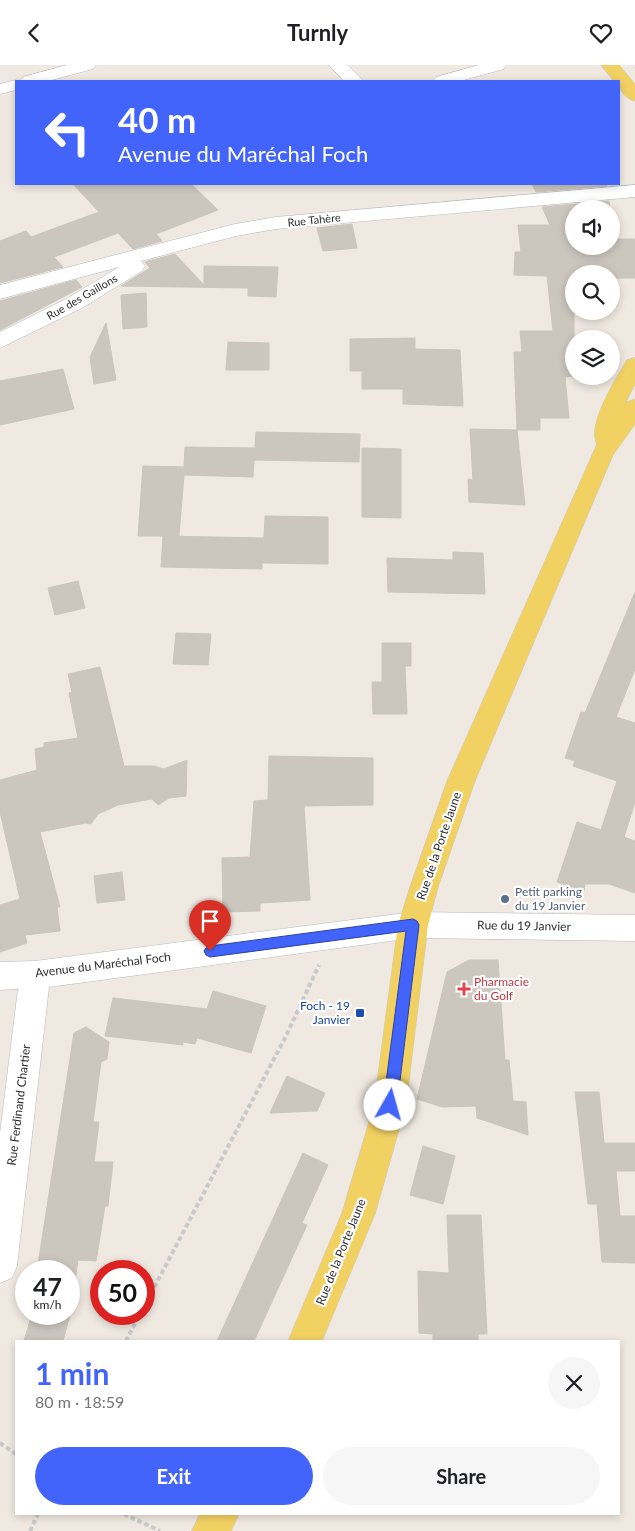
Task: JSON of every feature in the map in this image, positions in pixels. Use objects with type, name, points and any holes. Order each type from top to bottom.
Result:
[{"type":"main road","points":[[610,65],[635,96]]},
{"type":"main road","points":[[622,65],[635,79]]},
{"type":"main road","name":"Rue de la Porte Jaune","points":[[603,453],[606,421],[635,365]]},
{"type":"main road","name":"Rue de la Porte Jaune","points":[[305,1340],[358,1214],[390,1105],[413,925],[424,887],[462,781],[603,453],[635,407]]},
{"type":"main road","points":[[211,1531],[219,1515]]},
{"type":"street","points":[[33,80],[87,65]]},
{"type":"street","points":[[338,65],[353,80]]},
{"type":"street","points":[[446,80],[498,65]]},
{"type":"street","points":[[0,89],[15,85]]},
{"type":"street","name":"Rue Tahère","points":[[0,293],[235,230],[276,223],[635,191]]},
{"type":"street","name":"Rue des Gaillons","points":[[0,341],[75,303],[162,250]]},
{"type":"street","name":"Rue du 19 Janvier","points":[[413,925],[635,927]]},
{"type":"street","name":"Avenue du Maréchal Foch","points":[[0,976],[35,975],[413,925]]},
{"type":"street","name":"Rue Ferdinand Chartier","points":[[0,1266],[35,975]]},
{"type":"path","points":[[155,1286],[286,1036],[321,961],[326,936]]},
{"type":"path","points":[[127,1340],[134,1325]]},
{"type":"path","points":[[0,1443],[15,1453]]},
{"type":"path","points":[[30,1531],[38,1515]]},
{"type":"path","points":[[126,1515],[160,1531]]},
{"type":"building","points":[[74,185],[192,185],[218,210],[156,234],[162,241],[133,249],[118,233],[54,257],[63,267],[0,283],[0,241],[26,231],[31,237],[99,212]]},
{"type":"building","points":[[532,185],[607,186],[536,192]]},
{"type":"building","points":[[565,205],[565,255],[620,255],[620,239],[635,239],[635,278],[620,278],[620,265],[565,265],[565,320],[574,320],[574,330],[565,330],[565,385],[569,418],[540,418],[540,430],[517,430],[514,352],[522,352],[520,331],[553,331],[547,276],[514,275],[515,252],[521,252],[518,225],[550,225],[542,207]]},
{"type":"building","points":[[352,224],[357,248],[323,251],[317,228]]},
{"type":"building","points":[[175,254],[204,285],[204,266],[278,267],[276,297],[248,296],[248,288],[121,286],[150,268],[145,262]]},
{"type":"building","points":[[76,280],[82,287],[0,330],[0,301]]},
{"type":"building","points":[[146,293],[147,327],[123,329],[121,295]]},
{"type":"building","points":[[106,323],[116,380],[94,384],[90,357]]},
{"type":"building","points":[[415,338],[415,349],[460,350],[463,406],[403,404],[403,389],[362,389],[362,371],[350,371],[350,339]]},
{"type":"building","points":[[228,342],[269,343],[269,370],[226,370]]},
{"type":"building","points":[[63,369],[74,409],[0,425],[0,381]]},
{"type":"building","points":[[470,429],[517,430],[525,505],[469,502],[468,479],[473,480]]},
{"type":"building","points":[[256,432],[360,434],[359,462],[254,460],[253,477],[184,475],[179,536],[138,536],[143,466],[184,467],[185,447],[255,448]]},
{"type":"building","points":[[362,448],[401,449],[401,518],[362,517]]},
{"type":"building","points":[[265,516],[328,517],[328,564],[262,563],[262,569],[161,567],[163,536],[264,538]]},
{"type":"building","points":[[453,552],[483,553],[485,594],[388,592],[387,558],[453,560]]},
{"type":"building","points":[[78,581],[85,608],[55,615],[48,588]]},
{"type":"building","points":[[635,592],[635,669],[616,717],[635,723],[635,802],[624,837],[635,841],[635,893],[609,884],[585,884],[584,891],[557,882],[577,822],[601,830],[617,781],[573,766],[575,761],[565,758],[581,712],[585,713]]},
{"type":"building","points":[[176,633],[211,634],[208,665],[173,664]]},
{"type":"building","points":[[382,643],[411,643],[411,666],[405,666],[407,714],[373,714],[372,682],[382,682]]},
{"type":"building","points":[[100,667],[124,766],[154,766],[164,769],[187,760],[186,796],[169,798],[158,805],[152,799],[118,805],[98,814],[91,824],[85,823],[40,832],[60,907],[57,907],[60,931],[25,935],[27,943],[0,952],[0,905],[20,899],[0,812],[0,780],[37,770],[35,749],[44,747],[44,743],[78,738],[69,693],[72,692],[68,674]]},
{"type":"building","points":[[269,756],[373,758],[373,805],[304,806],[310,900],[260,903],[260,911],[223,912],[222,858],[250,857],[254,801],[268,800]]},
{"type":"building","points":[[122,872],[125,900],[97,903],[94,876]]},
{"type":"building","points":[[469,960],[498,960],[505,1060],[509,1060],[513,1101],[526,1102],[528,1135],[477,1118],[476,1106],[442,1107],[417,1099],[447,972]]},
{"type":"building","points":[[213,991],[266,1006],[251,1053],[197,1038],[195,1044],[183,1042],[183,1045],[105,1036],[113,998],[207,1009]]},
{"type":"building","points":[[86,1027],[109,1042],[107,1059],[101,1062],[93,1122],[99,1122],[94,1162],[113,1162],[108,1206],[105,1206],[96,1260],[39,1260],[74,1033]]},
{"type":"building","points":[[287,1076],[325,1093],[317,1111],[270,1113]]},
{"type":"building","points":[[575,1092],[599,1092],[604,1143],[635,1143],[635,1171],[616,1171],[620,1216],[635,1216],[635,1263],[602,1262],[597,1204],[588,1204]]},
{"type":"building","points":[[423,1146],[455,1156],[443,1204],[410,1195]]},
{"type":"building","points":[[303,1153],[328,1165],[302,1223],[307,1225],[254,1340],[217,1340]]},
{"type":"building","points":[[447,1215],[481,1215],[487,1334],[478,1334],[478,1340],[433,1340],[433,1334],[419,1333],[418,1271],[449,1273]]},
{"type":"building","points":[[29,1325],[67,1325],[63,1340],[24,1340]]},
{"type":"place","name":"Petit parking du 19 Janvier","points":[[505,899]]},
{"type":"place","name":"Pharmacie du Golf","points":[[464,989]]},
{"type":"place","name":"Foch - 19 Janvier","points":[[360,1013]]},
{"type":"route","points":[[210,951],[413,925],[390,1105]]}]
